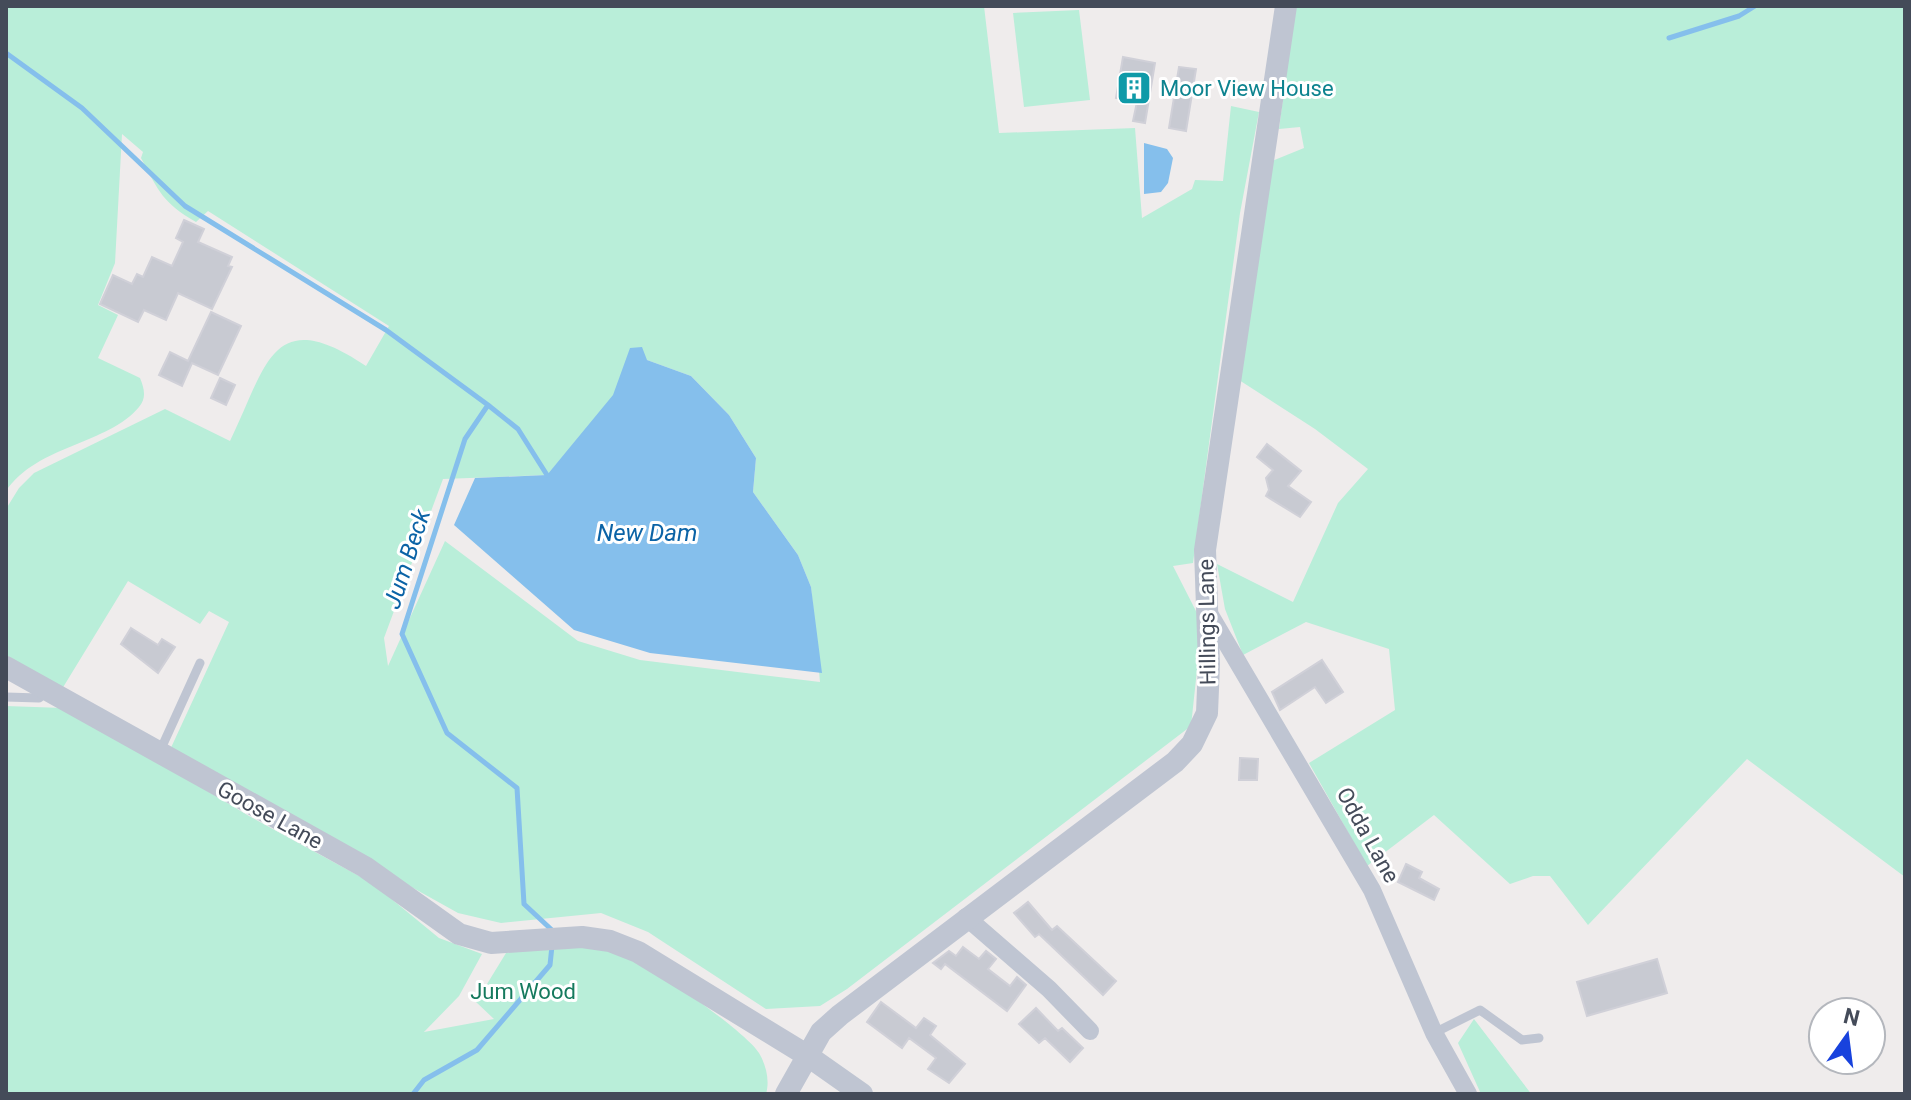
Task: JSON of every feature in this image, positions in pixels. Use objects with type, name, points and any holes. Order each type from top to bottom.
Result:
[{"type":"street","name":"Hillings Lane","points":[[786,1094],[821,1032],[966,917],[1175,762],[1192,744],[1207,713],[1205,550],[1286,6]]},
{"type":"street","name":"Odda Lane","points":[[1207,610],[1372,890],[1434,1033],[1468,1094]]},
{"type":"street","name":"Goose Lane","points":[[6,667],[365,867],[459,934],[491,943],[562,938],[610,941],[638,952],[808,1056]]},
{"type":"street","points":[[966,917],[1049,989],[1090,1031]]},
{"type":"street","points":[[808,1056],[862,1094]]},
{"type":"lane","points":[[159,753],[200,663]]},
{"type":"lane","points":[[6,697],[39,698],[47,691]]},
{"type":"lane","points":[[1434,1033],[1480,1010],[1522,1040],[1539,1038]]},
{"type":"green space","points":[[6,6],[984,6],[999,133],[1135,128],[1142,218],[1192,189],[1195,180],[1223,181],[1231,106],[1259,112],[1240,213],[1193,563],[1173,566],[1198,615],[1199,651],[1191,726],[847,989],[820,1006],[766,1009],[648,932],[601,913],[501,923],[458,913],[169,752],[229,622],[209,611],[200,624],[128,581],[62,689],[6,655],[6,509],[19,488],[34,473],[165,409],[230,441],[254,388],[277,351],[291,342],[310,340],[335,348],[366,366],[389,326],[208,211],[196,222],[185,215],[158,188],[141,158],[143,152],[122,134],[115,263],[98,305],[118,315],[98,358],[140,378],[144,397],[139,407],[126,419],[36,464],[19,476],[6,491]],"holes":[[[647,360],[691,376],[729,415],[756,458],[753,492],[798,555],[811,587],[820,682],[640,660],[578,641],[445,541],[388,666],[384,638],[443,479],[547,475]]]},
{"type":"green space","points":[[1295,6],[1905,6],[1905,877],[1747,759],[1588,925],[1550,876],[1533,876],[1510,884],[1434,815],[1367,866],[1309,763],[1395,710],[1389,649],[1306,622],[1243,655],[1225,609],[1217,564],[1293,602],[1338,503],[1368,469],[1315,429],[1239,380],[1272,161],[1304,148],[1300,127],[1279,129]]},
{"type":"green space","points":[[1079,10],[1090,100],[1024,107],[1013,13]]},
{"type":"green space","name":"Jum Wood","points":[[6,706],[63,708],[97,725],[249,816],[372,883],[439,938],[482,954],[459,996],[424,1032],[494,1019],[476,1002],[506,953],[558,944],[598,944],[624,953],[665,979],[749,1042],[759,1053],[765,1068],[768,1083],[766,1094],[6,1094]]},
{"type":"green space","points":[[1474,1019],[1531,1094],[1481,1094],[1458,1043]]},
{"type":"water","points":[[1144,143],[1167,149],[1173,158],[1168,183],[1161,192],[1144,194]]},
{"type":"water","name":"New Dam","points":[[642,347],[647,360],[691,376],[729,415],[756,458],[753,492],[798,555],[811,587],[822,673],[650,653],[574,630],[454,525],[475,478],[547,475],[613,395],[630,348]]},
{"type":"building","points":[[1123,57],[1155,63],[1145,123],[1133,121],[1137,102],[1116,98]]},
{"type":"building","points":[[1179,67],[1196,69],[1186,131],[1169,128]]},
{"type":"building","points":[[184,220],[204,229],[198,242],[232,257],[228,266],[232,267],[212,309],[178,293],[166,320],[144,310],[138,322],[100,304],[113,275],[132,284],[137,274],[143,277],[152,257],[172,266],[183,242],[176,238]]},
{"type":"building","points":[[211,312],[241,326],[218,375],[192,363],[182,386],[159,375],[170,352],[188,361]]},
{"type":"building","points":[[220,378],[235,385],[226,405],[211,398]]},
{"type":"building","points":[[1267,444],[1301,471],[1288,486],[1311,502],[1300,517],[1266,496],[1269,490],[1266,478],[1273,470],[1257,457]]},
{"type":"building","points":[[131,628],[158,645],[162,639],[175,647],[158,673],[121,644]]},
{"type":"building","points":[[1322,660],[1343,692],[1326,703],[1315,687],[1280,710],[1272,692]]},
{"type":"building","points":[[1240,758],[1258,759],[1257,780],[1239,780]]},
{"type":"building","points":[[1406,864],[1422,872],[1419,878],[1439,889],[1434,900],[1398,882]]},
{"type":"building","points":[[1028,902],[1052,930],[1057,926],[1116,981],[1103,995],[1039,934],[1035,937],[1014,913]]},
{"type":"building","points":[[963,947],[979,959],[986,951],[996,959],[988,969],[1010,986],[1017,977],[1026,985],[1007,1011],[945,964],[941,969],[933,963],[949,951],[956,956]]},
{"type":"building","points":[[1657,959],[1667,993],[1587,1016],[1577,982]]},
{"type":"building","points":[[881,1002],[916,1028],[924,1018],[936,1026],[930,1035],[965,1064],[949,1083],[928,1069],[936,1058],[909,1038],[902,1048],[867,1022]]},
{"type":"building","points":[[1036,1008],[1058,1031],[1062,1028],[1083,1048],[1070,1062],[1045,1038],[1039,1043],[1019,1024]]},
{"type":"waterway","points":[[1669,38],[1739,16],[1755,6]]},
{"type":"waterway","name":"Jum Beck","points":[[6,53],[82,108],[185,206],[386,330],[488,405],[518,429],[547,475]]},
{"type":"waterway","name":"Jum Beck","points":[[488,405],[465,439],[402,634],[447,733],[517,788],[524,904],[554,932]]},
{"type":"waterway","name":"Jum Beck","points":[[413,1094],[424,1080],[477,1050],[550,965],[552,946]]},
{"type":"place","name":"Moor View House","points":[[1134,88]]}]
